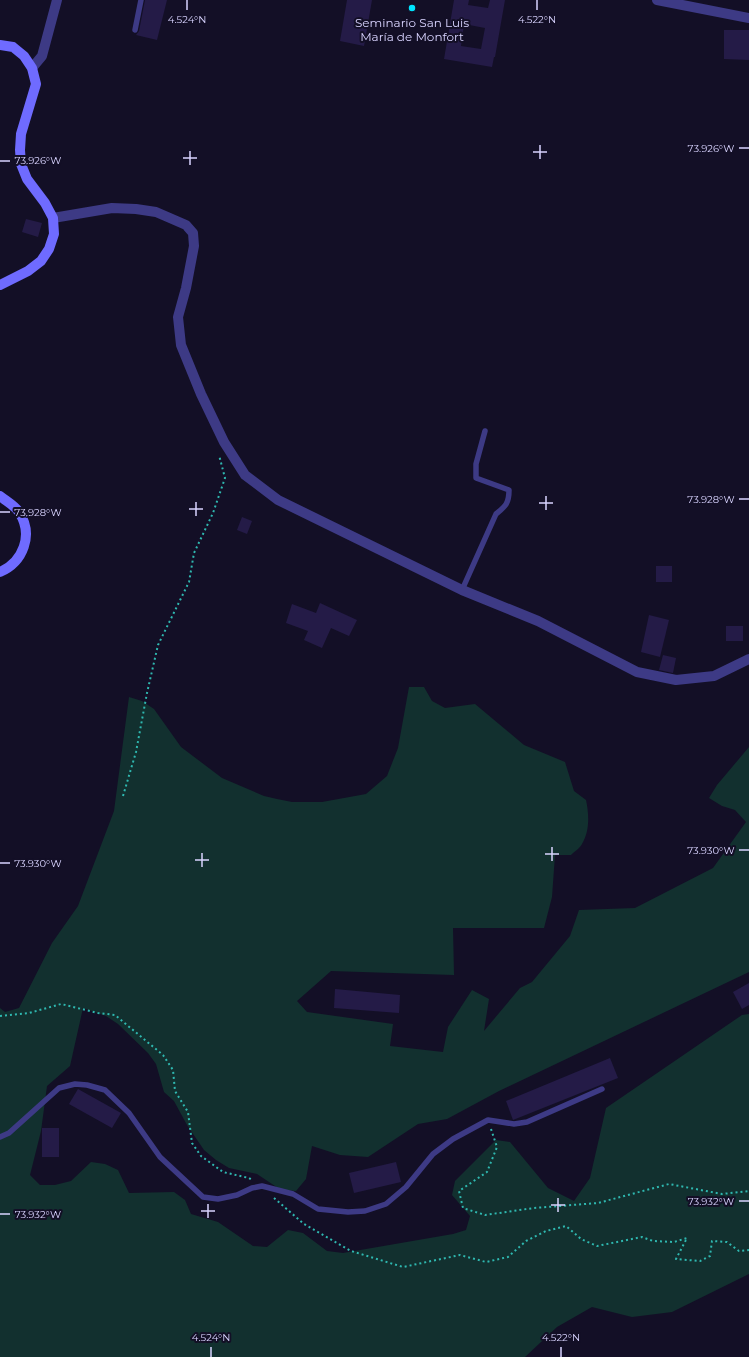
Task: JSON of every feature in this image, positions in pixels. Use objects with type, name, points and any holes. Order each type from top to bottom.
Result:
[{"type":"main road","points":[[0,45],[13,47],[24,56],[32,68],[36,84],[21,134],[21,164],[27,178],[53,218],[54,234],[49,249],[41,262],[28,271],[0,284]]},
{"type":"main road","points":[[0,496],[14,506],[19,513],[23,520],[26,536],[23,549],[18,559],[7,569],[0,572]]},
{"type":"street","points":[[32,68],[42,56],[57,0]]},
{"type":"street","points":[[657,0],[749,18]]},
{"type":"street","points":[[53,218],[112,208],[136,209],[156,212],[186,225],[193,233],[194,246],[186,288],[178,317],[181,345],[201,394],[224,442],[246,475],[278,500],[462,590],[538,622],[637,672],[676,680],[699,678],[714,676],[749,659]]},
{"type":"lane","points":[[135,30],[141,0]]},
{"type":"lane","points":[[462,590],[496,514],[505,508],[509,499],[509,490],[476,478],[476,464],[485,431]]},
{"type":"lane","points":[[0,1137],[9,1133],[59,1088],[75,1084],[87,1085],[105,1090],[129,1113],[160,1157],[203,1197],[218,1199],[224,1198],[262,1186],[293,1194],[318,1209],[348,1212],[365,1211],[386,1204],[406,1187],[433,1154],[453,1139],[488,1120],[514,1124],[527,1122],[602,1088]]},
{"type":"path","points":[[122,796],[136,752],[158,645],[189,582],[194,553],[213,513],[225,478],[219,453]]},
{"type":"path","points":[[0,1016],[28,1013],[60,1004],[98,1013],[115,1015],[163,1055],[173,1070],[175,1091],[188,1112],[192,1143],[200,1156],[223,1172],[249,1178],[262,1186],[304,1224],[351,1251],[403,1267],[460,1255],[486,1262],[508,1257],[526,1241],[546,1231],[566,1226],[580,1239],[596,1246],[642,1237],[654,1241],[674,1242],[687,1238],[676,1259],[700,1261],[710,1256],[712,1241],[727,1242],[739,1251],[749,1250]]},
{"type":"path","points":[[488,1120],[497,1147],[487,1172],[459,1191],[463,1208],[485,1215],[534,1208],[598,1202],[669,1184],[722,1194],[749,1191]]},
{"type":"green space","points":[[409,687],[424,687],[432,701],[445,708],[475,704],[524,745],[565,762],[574,791],[586,800],[588,811],[588,828],[585,839],[571,855],[555,855],[552,897],[544,928],[453,928],[454,975],[331,971],[297,1001],[307,1012],[393,1024],[390,1046],[443,1052],[448,1027],[472,990],[489,999],[484,1031],[520,988],[532,982],[570,936],[579,910],[635,908],[713,868],[746,822],[735,810],[722,806],[709,798],[717,785],[749,747],[749,972],[499,1091],[447,1119],[418,1124],[368,1157],[340,1155],[312,1146],[306,1179],[296,1191],[281,1190],[257,1174],[229,1168],[204,1150],[187,1125],[174,1101],[164,1092],[156,1064],[148,1053],[118,1024],[106,1016],[83,1008],[70,1066],[47,1086],[41,1131],[30,1175],[40,1185],[55,1185],[71,1181],[91,1162],[105,1164],[118,1170],[129,1193],[174,1192],[185,1200],[191,1214],[218,1222],[253,1246],[267,1247],[288,1230],[303,1233],[327,1251],[343,1253],[453,1234],[466,1230],[470,1216],[452,1195],[455,1181],[496,1140],[510,1142],[548,1188],[574,1201],[590,1178],[606,1108],[742,1015],[749,1014],[749,1274],[672,1312],[632,1317],[592,1307],[557,1327],[525,1357],[0,1357],[0,1008],[5,1012],[19,1008],[52,943],[78,906],[114,811],[129,697],[142,701],[154,709],[181,747],[222,778],[264,796],[292,802],[322,802],[366,794],[387,776],[398,748]]},
{"type":"building","points":[[145,0],[167,0],[157,40],[136,35],[139,31]]},
{"type":"building","points":[[347,0],[372,0],[364,46],[340,41]]},
{"type":"building","points":[[454,0],[469,0],[468,5],[488,8],[490,0],[505,0],[492,67],[444,59]],"holes":[[[464,24],[485,28],[481,49],[461,46]]]},
{"type":"building","points":[[724,30],[749,30],[749,60],[724,59]]},
{"type":"building","points":[[26,219],[42,223],[38,237],[22,232]]},
{"type":"building","points":[[242,517],[252,521],[247,534],[237,530]]},
{"type":"building","points":[[656,566],[672,566],[672,582],[656,582]]},
{"type":"building","points":[[320,603],[357,620],[349,636],[331,628],[322,648],[304,640],[308,631],[286,623],[292,604],[316,613]]},
{"type":"building","points":[[649,615],[669,620],[660,657],[641,652]]},
{"type":"building","points":[[726,626],[743,626],[743,641],[726,641]]},
{"type":"building","points":[[663,655],[676,658],[673,673],[659,670]]},
{"type":"building","points":[[749,983],[749,1005],[742,1009],[733,992]]},
{"type":"building","points":[[335,989],[400,995],[399,1013],[334,1008]]},
{"type":"building","points":[[610,1058],[618,1078],[513,1120],[506,1101]]},
{"type":"building","points":[[78,1089],[121,1113],[112,1128],[69,1104]]},
{"type":"building","points":[[42,1128],[59,1128],[59,1157],[42,1157]]},
{"type":"building","points":[[396,1162],[401,1182],[354,1193],[349,1173]]},
{"type":"place","name":"Seminario San Luis María de Monfort","points":[[412,8]]}]
